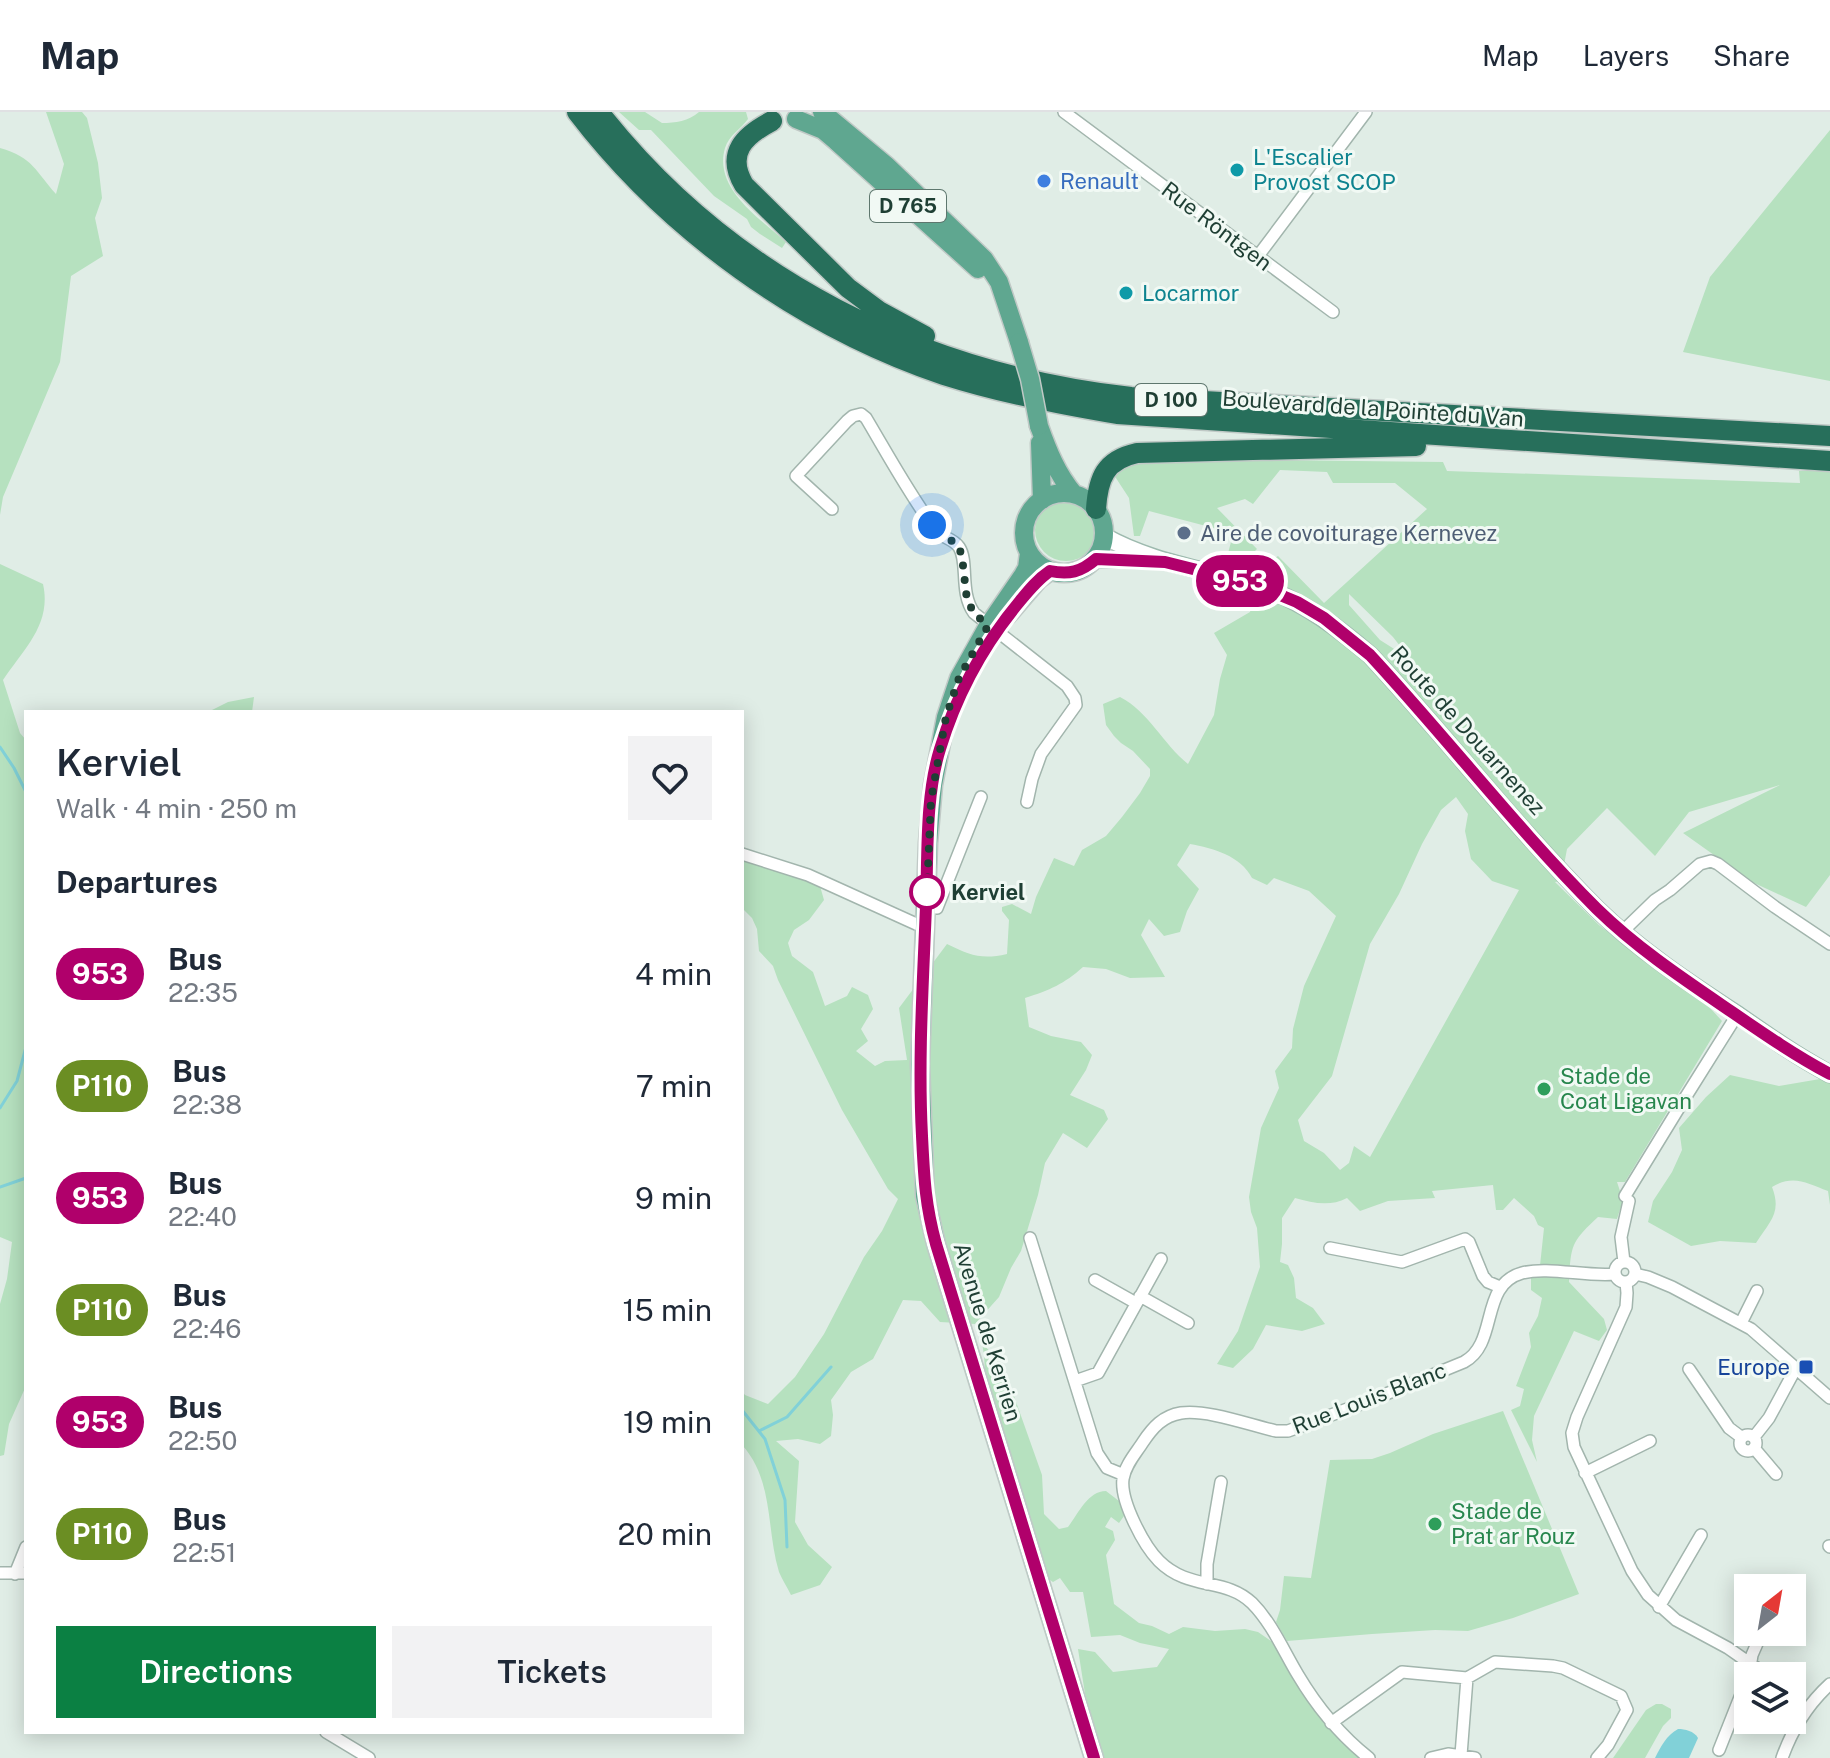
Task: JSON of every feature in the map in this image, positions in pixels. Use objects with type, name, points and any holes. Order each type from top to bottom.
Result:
[{"type":"highway","name":"Boulevard de la Pointe du Van","points":[[577,112],[603,144],[667,210],[751,277],[829,325],[945,375],[1044,402],[1117,414],[1830,461]]},
{"type":"highway","name":"Boulevard de la Pointe du Van","points":[[599,112],[636,156],[692,211],[801,290],[858,320],[940,355],[991,371],[1091,393],[1192,402],[1830,436]]},
{"type":"highway","points":[[766,116],[743,143],[737,163],[740,178],[752,195],[848,288],[902,325],[957,351],[1091,393]]},
{"type":"highway","points":[[1096,509],[1103,473],[1116,461],[1137,453],[1429,446],[1509,440]]},
{"type":"main road","name":"D 765","points":[[822,112],[887,166],[977,252],[999,282],[1030,379],[1039,426],[1042,500]]},
{"type":"main road","name":"D 765","points":[[800,115],[836,141],[971,262],[1007,308]]},
{"type":"main road","points":[[766,116],[784,123],[800,115]]},
{"type":"main road","name":"D 765","points":[[1039,426],[1051,459],[1074,494]]},
{"type":"main road","points":[[1063,493],[1074,494],[1096,509],[1104,527],[1104,536],[1096,559],[1075,572],[1062,574],[1041,567],[1029,553],[1024,529],[1033,508],[1042,500],[1063,493]]},
{"type":"main road","name":"Route de Douarnenez","points":[[1104,536],[1165,562],[1268,590],[1310,610],[1340,629],[1370,655],[1555,863],[1622,932],[1669,969],[1830,1074]]},
{"type":"main road","name":"Avenue de Kerrien","points":[[1029,553],[1027,568],[992,629],[939,750],[931,800],[925,928],[920,1064],[923,1175],[926,1205],[936,1244],[1094,1758]]},
{"type":"main road","name":"Route de Douarnenez","points":[[1096,559],[1165,562]]},
{"type":"main road","name":"Avenue de Kerrien","points":[[992,629],[1050,571]]},
{"type":"street","name":"Rue Röntgen","points":[[1064,112],[1333,312]]},
{"type":"street","points":[[1258,256],[1366,112]]},
{"type":"street","points":[[832,509],[796,476],[853,416],[861,414],[935,530],[959,547],[967,600],[974,613],[1067,686],[1075,698],[1076,705],[1041,754],[1027,802]]},
{"type":"street","points":[[926,907],[937,908],[981,797]]},
{"type":"street","points":[[744,855],[808,875],[925,928]]},
{"type":"street","points":[[1622,932],[1655,900],[1700,864],[1711,861],[1830,944]]},
{"type":"street","points":[[1624,1262],[1621,1237],[1627,1199],[1737,1015]]},
{"type":"street","points":[[1030,1238],[1100,1460],[1107,1468],[1124,1475],[1123,1489],[1129,1509],[1144,1540],[1156,1558],[1182,1578],[1230,1590],[1253,1604],[1331,1723],[1369,1758]]},
{"type":"street","points":[[1330,1248],[1402,1262],[1465,1239],[1483,1276],[1500,1287],[1523,1273],[1615,1274]]},
{"type":"street","points":[[1075,1381],[1098,1373],[1161,1259]]},
{"type":"street","points":[[1756,1646],[1750,1662],[1659,1607],[1637,1581],[1574,1447],[1574,1425],[1626,1307],[1627,1293],[1630,1278],[1633,1265],[1624,1262],[1617,1266],[1615,1274],[1620,1281],[1630,1278],[1662,1282],[1758,1333],[1830,1398]]},
{"type":"street","points":[[1095,1280],[1188,1323]]},
{"type":"street","name":"Rue Louis Blanc","points":[[1124,1475],[1154,1426],[1175,1415],[1197,1413],[1286,1436],[1473,1357],[1483,1340],[1500,1287]]},
{"type":"street","points":[[1741,1323],[1757,1291]]},
{"type":"street","points":[[1750,1441],[1769,1418],[1796,1368]]},
{"type":"street","points":[[1689,1369],[1729,1428],[1750,1441],[1776,1474]]},
{"type":"street","points":[[1585,1473],[1650,1441]]},
{"type":"street","points":[[1207,1584],[1207,1564],[1221,1482]]},
{"type":"street","points":[[1659,1607],[1701,1535]]},
{"type":"street","points":[[0,1573],[20,1574]]},
{"type":"street","points":[[1331,1723],[1402,1672],[1467,1678],[1495,1662],[1553,1666],[1621,1696],[1627,1710],[1608,1745],[1597,1758]]},
{"type":"street","points":[[1461,1755],[1467,1678]]},
{"type":"street","points":[[1782,1758],[1795,1728],[1830,1684]]},
{"type":"street","points":[[1719,1750],[1734,1712]]},
{"type":"street","points":[[332,1734],[369,1758]]},
{"type":"street","points":[[1431,1758],[1448,1754],[1475,1758]]},
{"type":"green space","points":[[46,112],[82,112],[87,118],[98,163],[102,198],[95,218],[103,256],[71,276],[60,362],[3,497],[0,515],[0,148],[27,161],[56,194],[64,164]]},
{"type":"green space","points":[[619,112],[645,112],[662,123],[672,123],[691,118],[699,112],[746,112],[748,119],[729,139],[725,148],[723,163],[726,177],[742,202],[786,242],[782,248],[714,196],[651,130],[639,130]]},
{"type":"green space","points":[[1830,130],[1830,381],[1683,352],[1710,277]]},
{"type":"green space","points":[[1192,459],[1443,462],[1447,471],[1800,483],[1799,471],[1830,471],[1830,875],[1806,907],[1752,882],[1683,833],[1780,785],[1689,812],[1655,856],[1607,808],[1567,849],[1561,881],[1555,882],[1599,925],[1660,973],[1701,998],[1722,1021],[1625,1182],[1617,1182],[1623,1200],[1617,1219],[1598,1217],[1574,1245],[1569,1282],[1604,1319],[1607,1330],[1599,1341],[1574,1331],[1534,1416],[1532,1440],[1537,1462],[1511,1410],[1520,1406],[1524,1389],[1516,1386],[1531,1347],[1529,1333],[1538,1316],[1542,1298],[1531,1290],[1531,1277],[1539,1275],[1544,1228],[1514,1198],[1503,1210],[1496,1210],[1493,1185],[1432,1191],[1435,1198],[1388,1201],[1360,1211],[1347,1198],[1315,1203],[1295,1198],[1282,1218],[1280,1262],[1288,1265],[1294,1278],[1296,1298],[1313,1308],[1325,1324],[1302,1331],[1266,1325],[1253,1349],[1233,1368],[1217,1364],[1238,1331],[1260,1267],[1257,1228],[1249,1197],[1261,1128],[1279,1088],[1275,1071],[1292,1048],[1293,1029],[1304,986],[1336,916],[1309,891],[1274,878],[1267,885],[1252,878],[1241,864],[1226,854],[1190,844],[1177,865],[1199,889],[1180,932],[1164,936],[1149,919],[1141,935],[1165,977],[1130,978],[1106,969],[1083,967],[1056,986],[1025,998],[1029,1027],[1051,1036],[1081,1042],[1092,1055],[1070,1095],[1104,1110],[1108,1119],[1087,1148],[1063,1133],[1045,1163],[1021,1251],[999,1297],[975,1324],[940,1322],[921,1301],[903,1300],[873,1359],[851,1372],[831,1400],[831,1436],[820,1444],[798,1439],[776,1441],[799,1461],[795,1522],[808,1545],[832,1567],[820,1585],[791,1595],[779,1572],[764,1489],[744,1448],[744,1394],[768,1404],[795,1377],[824,1334],[898,1199],[888,1189],[842,1110],[773,966],[759,951],[757,929],[744,910],[744,859],[820,886],[824,900],[809,920],[794,930],[788,943],[792,956],[813,972],[825,1006],[847,996],[852,987],[868,995],[873,1009],[861,1029],[868,1041],[856,1051],[875,1066],[885,1061],[907,1060],[899,1008],[947,944],[976,955],[990,957],[1007,954],[1009,920],[1002,907],[1012,904],[1031,914],[1054,858],[1074,866],[1082,850],[1106,836],[1150,776],[1150,769],[1106,725],[1103,704],[1120,697],[1130,703],[1188,764],[1214,715],[1227,655],[1214,633],[1250,612],[1255,594],[1260,592],[1263,571],[1269,563],[1278,556],[1324,603],[1427,509],[1395,483],[1333,483],[1327,472],[1280,470],[1253,504],[1245,499],[1217,508],[1257,549],[1237,569],[1227,557],[1231,542],[1225,531],[1149,511],[1140,536],[1134,536],[1129,498],[1112,472],[1127,464]],"holes":[[[1349,594],[1393,637],[1410,659],[1380,640],[1349,605]],[[1456,797],[1468,814],[1465,831],[1471,859],[1492,881],[1519,890],[1370,1157],[1354,1146],[1349,1163],[1340,1170],[1324,1153],[1304,1141],[1298,1120],[1332,1076],[1370,944],[1399,894],[1422,844],[1441,810]]]},
{"type":"green space","points":[[1060,499],[1072,499],[1088,508],[1095,518],[1095,542],[1088,552],[1072,561],[1060,561],[1040,547],[1035,536],[1035,524],[1049,504]]},
{"type":"green space","points":[[0,564],[43,584],[45,598],[40,624],[3,680],[24,738],[24,1390],[9,1424],[4,1455],[0,1456],[0,1304],[12,1242],[0,1237]]},
{"type":"green space","points":[[254,697],[252,710],[212,710],[228,702]]},
{"type":"green space","points":[[1730,1075],[1779,1086],[1820,1079],[1830,1083],[1830,1205],[1828,1191],[1800,1181],[1780,1183],[1772,1187],[1775,1210],[1756,1243],[1720,1241],[1691,1246],[1648,1222],[1653,1201],[1682,1150],[1679,1128]]},
{"type":"green space","points":[[982,1343],[996,1358],[1014,1396],[1042,1475],[1044,1514],[1059,1529],[1068,1527],[1084,1504],[1100,1492],[1106,1491],[1119,1501],[1124,1516],[1119,1523],[1111,1517],[1105,1527],[1113,1531],[1115,1540],[1106,1555],[1114,1604],[1139,1623],[1169,1634],[1183,1627],[1258,1632],[1271,1641],[1287,1666],[1363,1758],[1104,1758],[1085,1694],[1078,1649],[1095,1652],[1113,1672],[1157,1667],[1169,1649],[1120,1635],[1091,1637],[1083,1592],[1070,1592],[1060,1578],[1053,1582],[1044,1576],[986,1391]]},
{"type":"green space","name":"Stade de Prat ar Rouz","points":[[1503,1411],[1579,1594],[1468,1631],[1435,1630],[1287,1641],[1276,1622],[1284,1576],[1311,1578],[1330,1460],[1372,1459],[1433,1434]]},
{"type":"green space","points":[[1656,1704],[1671,1709],[1671,1718],[1645,1758],[1613,1758],[1646,1710]]},
{"type":"water","points":[[1678,1729],[1689,1731],[1698,1738],[1689,1758],[1655,1758],[1667,1738]]},
{"type":"waterway","points":[[0,747],[24,788]]},
{"type":"waterway","points":[[0,1108],[17,1081],[24,1055]]},
{"type":"waterway","points":[[0,1187],[24,1179]]},
{"type":"waterway","points":[[759,1431],[787,1417],[831,1367]]},
{"type":"waterway","points":[[744,1413],[765,1439],[785,1500],[787,1547]]},
{"type":"bus line","name":"953","points":[[1094,1758],[936,1244],[926,1205],[923,1175],[920,1039],[928,843],[939,750],[985,648],[1039,579],[1050,571],[1062,574],[1075,572],[1096,559],[1165,562],[1248,583],[1310,610],[1340,629],[1370,655],[1555,863],[1622,932],[1669,969],[1775,1041],[1830,1074]]},
{"type":"place","name":"L'Escalier Provost SCOP","points":[[1237,170]]},
{"type":"place","name":"Renault","points":[[1044,181]]},
{"type":"place","name":"Locarmor","points":[[1126,293]]},
{"type":"place","name":"Aire de covoiturage Kernevez","points":[[1184,533]]},
{"type":"place","name":"Kerviel","points":[[927,892]]},
{"type":"place","name":"Stade de Coat Ligavan","points":[[1544,1089]]},
{"type":"place","name":"Europe","points":[[1806,1367]]},
{"type":"place","name":"Stade de Prat ar Rouz","points":[[1435,1524]]},
{"type":"route","points":[[927,892],[931,800],[946,717],[959,678],[988,626],[974,613],[967,600],[959,547],[938,534],[932,525]]}]
